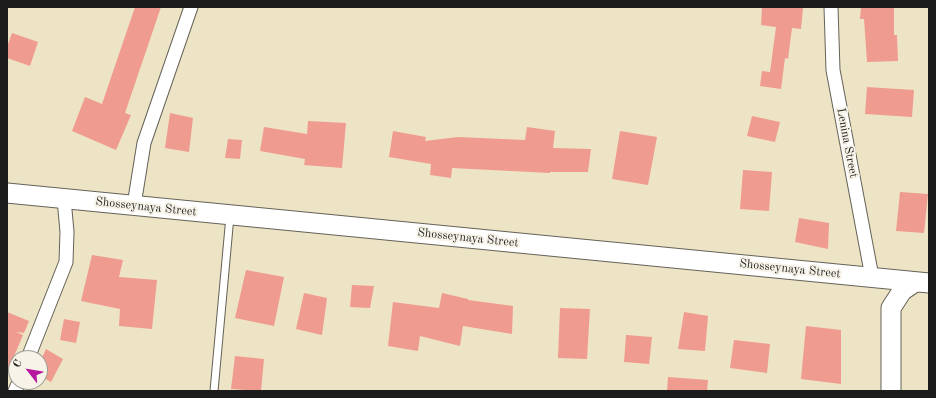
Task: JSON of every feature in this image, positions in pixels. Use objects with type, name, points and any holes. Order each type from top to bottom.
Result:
[{"type":"street","points":[[134,205],[144,143],[191,7]]},
{"type":"street","name":"Lenina Street","points":[[831,7],[833,70],[872,277]]},
{"type":"street","name":"Shosseynaya Street","points":[[7,193],[922,282]]},
{"type":"street","points":[[31,350],[66,262],[67,232],[64,199]]},
{"type":"street","points":[[891,391],[890,308],[902,291],[922,282]]},
{"type":"lane","points":[[214,391],[231,215]]},
{"type":"building","points":[[135,7],[161,7],[125,113],[131,115],[116,150],[72,131],[85,97],[102,104]]},
{"type":"building","points":[[762,7],[803,8],[801,29],[792,28],[788,59],[785,58],[781,89],[760,86],[762,71],[770,72],[776,27],[761,25]]},
{"type":"building","points":[[861,7],[894,7],[894,35],[897,35],[898,61],[867,62],[864,19],[860,19]]},
{"type":"building","points":[[12,33],[38,42],[30,66],[7,58],[7,47]]},
{"type":"building","points":[[867,87],[914,90],[912,117],[865,114]]},
{"type":"building","points":[[170,113],[193,118],[189,152],[165,148]]},
{"type":"building","points":[[752,116],[780,122],[775,142],[747,136]]},
{"type":"building","points":[[308,121],[346,123],[342,168],[304,165],[305,159],[260,151],[264,127],[307,134]]},
{"type":"building","points":[[527,127],[555,131],[553,148],[591,149],[588,172],[550,173],[452,168],[451,178],[430,175],[431,164],[389,157],[393,131],[426,137],[425,141],[458,137],[525,140]]},
{"type":"building","points":[[620,131],[657,137],[648,185],[612,179]]},
{"type":"building","points":[[228,139],[242,140],[240,159],[225,158]]},
{"type":"building","points":[[743,170],[772,172],[769,211],[740,209]]},
{"type":"building","points":[[900,192],[928,194],[924,233],[896,231]]},
{"type":"building","points":[[799,218],[829,223],[828,249],[795,242]]},
{"type":"building","points":[[92,255],[123,260],[119,277],[157,280],[152,329],[119,326],[120,309],[81,301]]},
{"type":"building","points":[[246,270],[284,277],[274,326],[235,318]]},
{"type":"building","points":[[352,285],[374,286],[370,308],[350,307]]},
{"type":"building","points":[[304,293],[327,298],[322,335],[296,329]]},
{"type":"building","points":[[442,293],[468,300],[513,306],[512,334],[463,326],[460,346],[420,336],[418,351],[388,346],[393,302],[439,308]]},
{"type":"building","points":[[560,308],[590,309],[587,359],[558,358]]},
{"type":"building","points":[[7,312],[29,321],[24,333],[16,332],[23,335],[17,350],[8,350],[7,373]]},
{"type":"building","points":[[684,312],[708,316],[705,351],[678,349]]},
{"type":"building","points":[[64,319],[80,322],[76,343],[60,340]]},
{"type":"building","points":[[806,326],[841,330],[841,384],[801,379]]},
{"type":"building","points":[[626,335],[652,337],[649,364],[624,362]]},
{"type":"building","points":[[734,340],[770,344],[767,373],[730,368]]},
{"type":"building","points":[[48,350],[63,359],[51,382],[48,380]]},
{"type":"building","points":[[235,356],[264,359],[261,391],[231,389]]},
{"type":"building","points":[[668,377],[708,380],[707,391],[667,391]]}]
